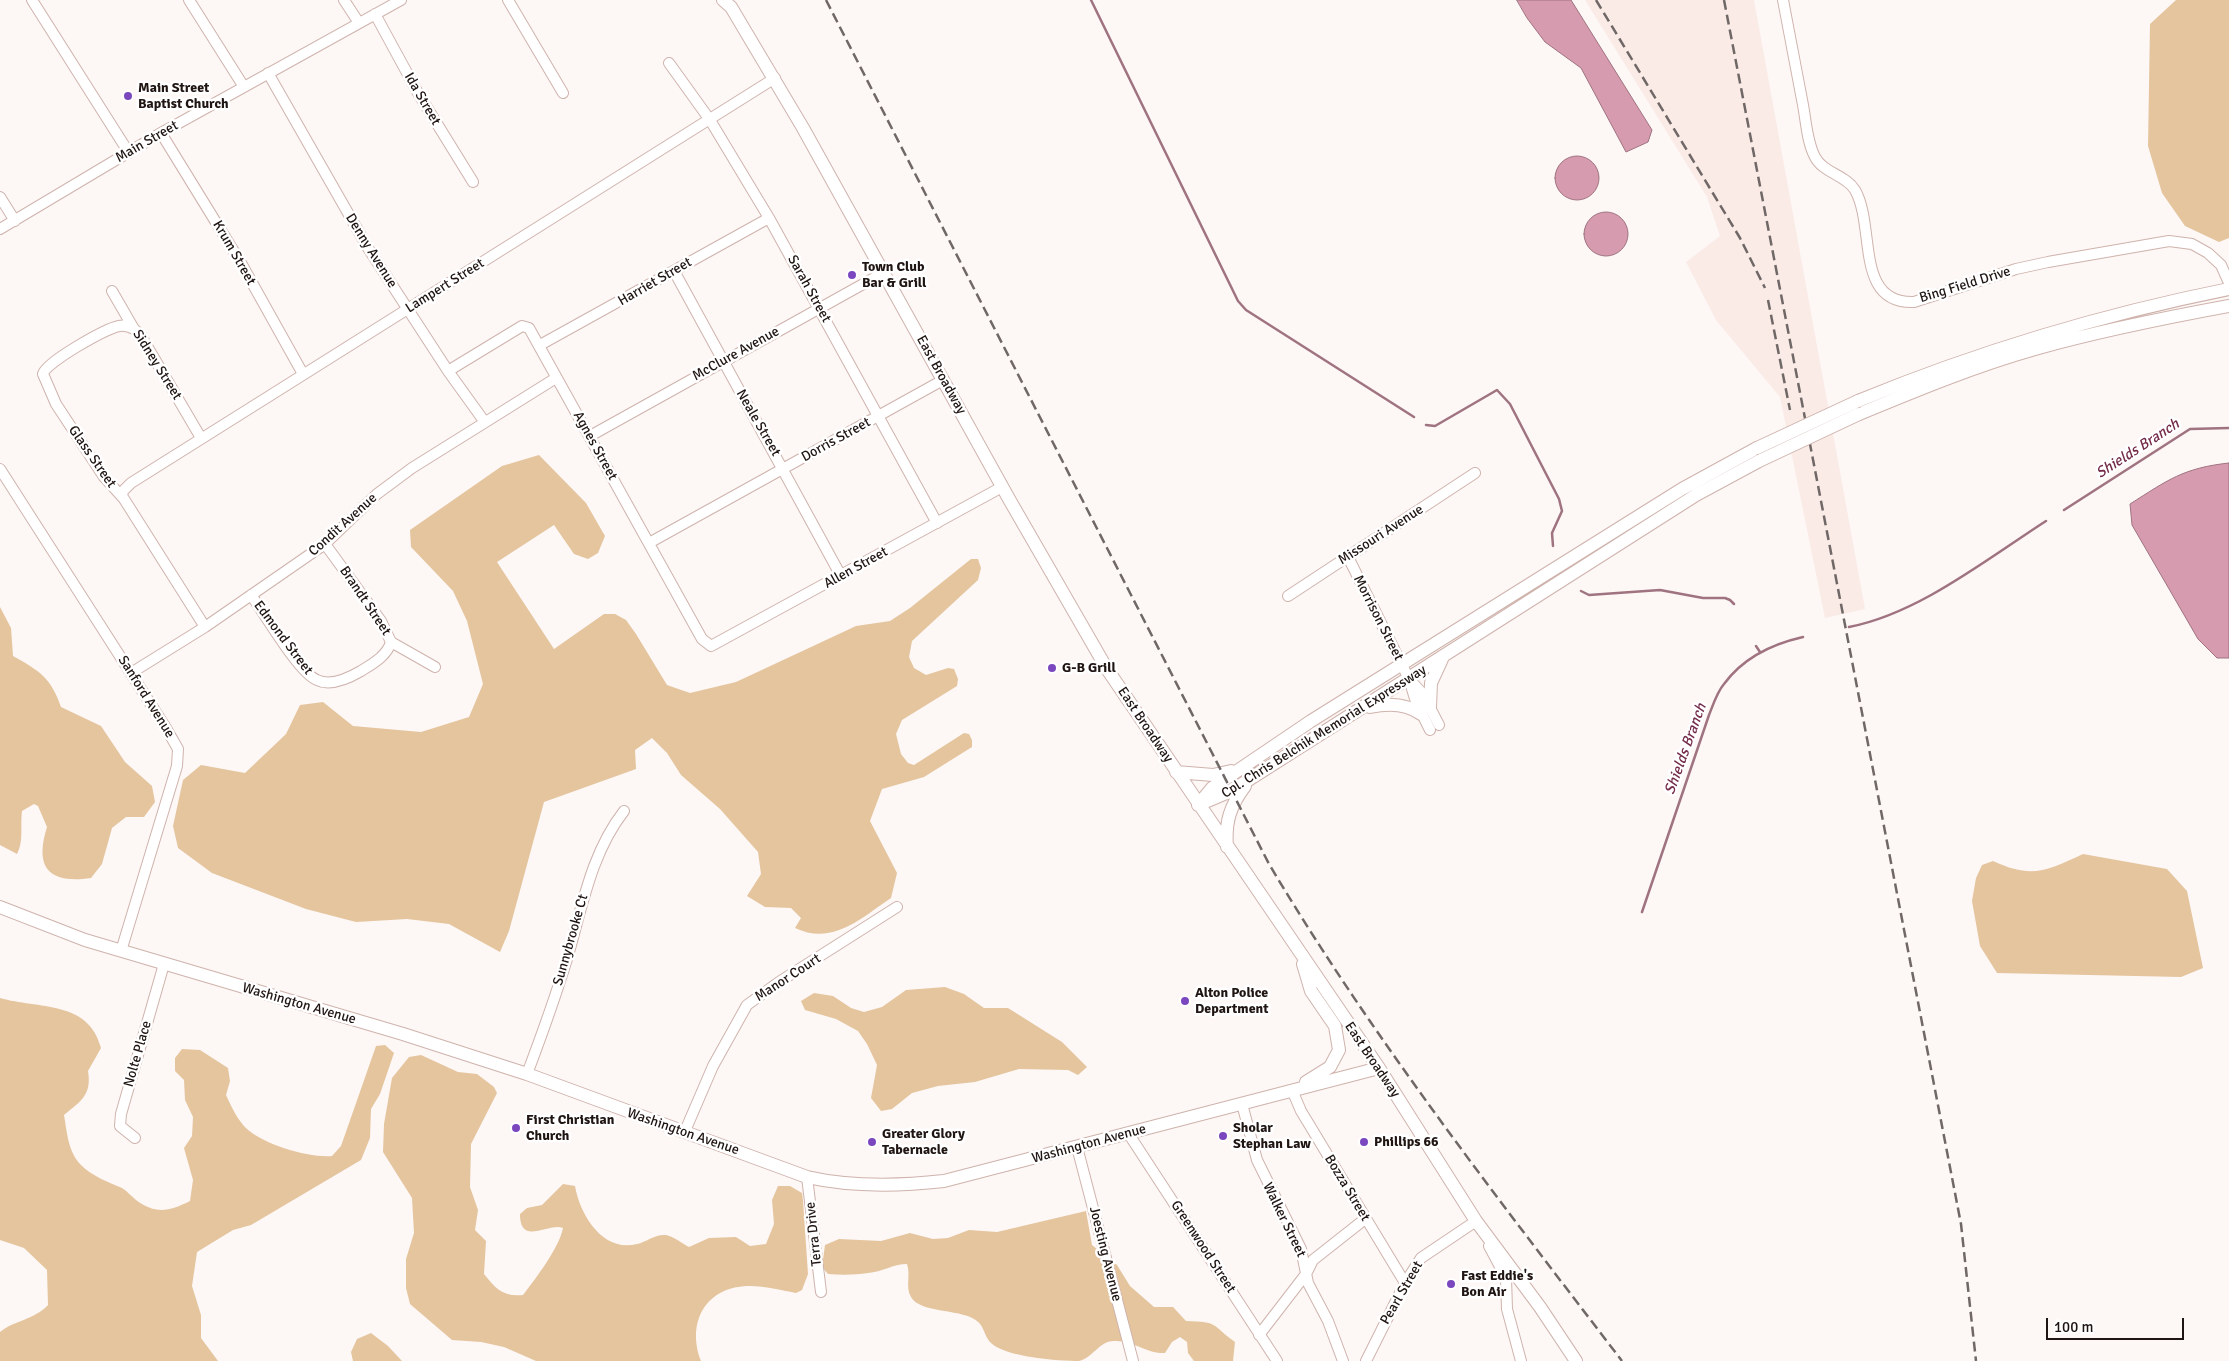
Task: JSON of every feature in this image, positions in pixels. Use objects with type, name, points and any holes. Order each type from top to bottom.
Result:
[{"type":"main road","name":"East Broadway","points":[[728,2],[775,78],[1002,487],[1107,669],[1379,1068],[1476,1221],[1540,1307],[1576,1361]]},
{"type":"main road","name":"Cpl. Chris Belchik Memorial Expressway","points":[[1198,805],[1212,788],[1402,665],[1682,488],[1757,448],[1858,401],[1986,352],[2072,325],[2229,289]]},
{"type":"main road","name":"Cpl. Chris Belchik Memorial Expressway","points":[[1198,805],[1222,796],[1250,780],[1696,495],[1759,461],[1859,414],[1944,379],[2034,349],[2115,329],[2229,306]]},
{"type":"main road","points":[[1365,708],[1395,704],[1426,711],[1433,678],[1444,656]]},
{"type":"main road","points":[[1176,772],[1214,775],[1241,769]]},
{"type":"main road","points":[[1227,846],[1226,831],[1229,813],[1250,780]]},
{"type":"main road","name":"Washington Avenue","points":[[0,907],[57,930],[122,951],[403,1034],[527,1074],[807,1177],[848,1183],[917,1184],[944,1181],[1379,1068]]},
{"type":"main road","points":[[1292,1090],[1330,1067],[1335,1061],[1339,1050],[1335,1026],[1311,991],[1299,952]]},
{"type":"street","points":[[32,0],[129,153]]},
{"type":"street","points":[[189,0],[244,87]]},
{"type":"street","points":[[344,0],[359,23]]},
{"type":"street","name":"Main Street","points":[[0,229],[162,133],[401,0]]},
{"type":"street","points":[[508,0],[563,94]]},
{"type":"street","name":"Bing Field Drive","points":[[1783,0],[1808,135],[1815,157],[1821,166],[1855,190],[1862,213],[1876,281],[1883,293],[1890,298],[1901,302],[1914,302],[2040,264],[2169,241],[2192,244],[2208,253],[2220,265],[2229,283]]},
{"type":"street","name":"Ida Street","points":[[375,14],[418,93],[472,182]]},
{"type":"street","name":"Sarah Street","points":[[670,63],[710,120],[769,218],[937,523]]},
{"type":"street","name":"Denny Avenue","points":[[268,73],[368,248],[448,371],[484,421]]},
{"type":"street","name":"Lampert Street","points":[[123,498],[122,492],[124,488],[200,438],[408,310],[775,78]]},
{"type":"street","name":"Krum Street","points":[[162,133],[241,263],[303,374]]},
{"type":"street","points":[[0,197],[15,221]]},
{"type":"street","name":"Harriet Street","points":[[540,345],[769,218]]},
{"type":"street","name":"Neale Street","points":[[674,271],[841,576]]},
{"type":"street","name":"McClure Avenue","points":[[590,436],[884,273]]},
{"type":"street","name":"Sidney Street","points":[[112,291],[134,328],[140,334],[200,438]]},
{"type":"street","name":"Glass Street","points":[[134,328],[122,325],[98,335],[48,366],[43,374],[56,404],[78,439],[104,477],[123,498],[204,627]]},
{"type":"street","name":"Agnes Street","points":[[448,371],[522,326],[529,328],[708,646]]},
{"type":"street","name":"Condit Avenue","points":[[131,673],[204,627],[325,544],[394,480],[484,421],[556,378]]},
{"type":"street","name":"Dorris Street","points":[[649,542],[943,380]]},
{"type":"street","name":"Sanford Avenue","points":[[0,469],[176,744],[178,755],[147,870],[122,951]]},
{"type":"street","name":"Missouri Avenue","points":[[1288,596],[1475,473]]},
{"type":"street","name":"Allen Street","points":[[708,646],[716,645],[1002,487]]},
{"type":"street","name":"Brandt Street","points":[[325,544],[381,621],[391,642],[435,667]]},
{"type":"street","name":"Morrison Street","points":[[1348,557],[1409,679],[1411,690],[1439,725]]},
{"type":"street","name":"Edmond Street","points":[[251,595],[304,669],[317,680],[332,682],[344,679],[360,671],[385,653],[391,642]]},
{"type":"street","name":"Morrison Street","points":[[1426,711],[1430,730]]},
{"type":"street","name":"Sunnybrooke Ct","points":[[527,1074],[566,959],[587,884],[610,829],[624,811]]},
{"type":"street","name":"Manor Court","points":[[684,1132],[713,1066],[747,1005],[897,907]]},
{"type":"street","name":"Nolte Place","points":[[136,1138],[120,1126],[120,1114],[164,964]]},
{"type":"street","name":"Bozza Street","points":[[1292,1090],[1300,1110],[1405,1283]]},
{"type":"street","name":"Walker Street","points":[[1242,1104],[1256,1160],[1301,1250],[1312,1294],[1328,1322],[1343,1361]]},
{"type":"street","name":"Greenwood Street","points":[[1128,1133],[1277,1361]]},
{"type":"street","name":"Joesting Avenue","points":[[1077,1147],[1133,1361]]},
{"type":"street","name":"Terra Drive","points":[[807,1177],[821,1292]]},
{"type":"street","points":[[1259,1335],[1306,1274],[1313,1260],[1365,1219]]},
{"type":"street","points":[[1476,1221],[1506,1278],[1508,1309],[1521,1361]]},
{"type":"street","name":"Pearl Street","points":[[1366,1361],[1405,1283],[1421,1258],[1476,1221]]},
{"type":"shaded area","points":[[1517,0],[1571,0],[1652,130],[1648,142],[1626,152],[1581,68],[1545,42],[1527,18]]},
{"type":"shaded area","points":[[1585,0],[1754,0],[1865,609],[1825,618],[1780,397],[1716,320],[1686,262],[1720,236],[1707,197]]},
{"type":"shaded area","points":[[2176,0],[2229,0],[2229,238],[2219,242],[2185,226],[2162,193],[2148,146],[2150,24]]},
{"type":"shaded area","points":[[1581,156],[1593,162],[1598,169],[1598,187],[1593,194],[1586,199],[1573,200],[1565,197],[1558,190],[1555,174],[1558,166],[1565,159]]},
{"type":"shaded area","points":[[1610,212],[1622,218],[1627,225],[1627,243],[1622,250],[1615,255],[1602,256],[1594,253],[1587,246],[1584,230],[1587,222],[1594,215]]},
{"type":"shaded area","points":[[539,455],[586,503],[605,536],[598,553],[588,559],[574,554],[554,525],[497,562],[554,649],[604,614],[615,614],[626,620],[667,685],[690,693],[736,682],[856,626],[890,621],[910,608],[971,559],[978,559],[981,568],[978,580],[912,641],[909,657],[914,668],[926,675],[948,668],[954,669],[958,679],[957,686],[902,720],[896,734],[901,754],[908,763],[914,765],[964,733],[969,734],[972,740],[972,747],[924,777],[882,789],[870,821],[897,873],[891,898],[846,927],[822,934],[809,933],[795,928],[801,918],[791,908],[765,907],[747,896],[761,874],[758,852],[720,809],[681,775],[667,753],[652,738],[635,750],[636,769],[544,802],[509,931],[500,952],[449,924],[407,919],[356,922],[306,909],[212,873],[178,848],[173,826],[183,780],[201,765],[245,773],[286,734],[300,705],[323,702],[353,726],[421,732],[469,717],[483,684],[467,621],[453,591],[411,547],[410,530],[502,466]]},
{"type":"shaded area","points":[[2229,463],[2229,658],[2217,658],[2198,639],[2132,525],[2130,504],[2177,476],[2199,468]]},
{"type":"shaded area","points":[[0,607],[11,628],[13,656],[37,671],[49,682],[61,707],[101,726],[125,762],[152,786],[155,802],[144,817],[126,817],[112,828],[102,864],[91,878],[65,878],[55,875],[48,870],[42,853],[47,827],[38,806],[34,804],[22,811],[21,839],[17,854],[0,845]]},
{"type":"shaded area","points":[[2083,854],[2167,869],[2187,891],[2203,968],[2181,977],[1997,973],[1980,946],[1972,901],[1976,878],[1982,865],[1993,861],[2018,870],[2039,871],[2059,865]]},
{"type":"shaded area","points":[[945,987],[964,994],[984,1008],[1008,1008],[1062,1042],[1087,1067],[1078,1075],[1068,1070],[1019,1069],[975,1082],[938,1086],[912,1093],[892,1109],[881,1111],[871,1098],[877,1065],[867,1044],[858,1031],[836,1019],[805,1010],[801,1001],[814,993],[833,996],[851,1008],[864,1012],[882,1007],[906,990]]},
{"type":"shaded area","points":[[0,998],[60,1009],[74,1014],[86,1021],[95,1033],[101,1048],[88,1071],[87,1092],[64,1115],[67,1135],[73,1154],[81,1165],[90,1172],[122,1188],[143,1205],[157,1210],[169,1209],[190,1201],[193,1180],[184,1148],[192,1136],[193,1117],[185,1100],[184,1080],[175,1071],[175,1058],[182,1049],[200,1050],[228,1068],[230,1081],[226,1095],[238,1118],[247,1129],[276,1145],[300,1153],[322,1156],[332,1156],[341,1146],[376,1046],[385,1045],[394,1053],[380,1094],[371,1109],[370,1138],[361,1160],[251,1225],[233,1230],[197,1252],[192,1286],[201,1315],[201,1338],[218,1361],[0,1361],[0,1332],[37,1314],[48,1305],[47,1270],[24,1248],[0,1240]]},
{"type":"shaded area","points":[[421,1055],[458,1072],[477,1074],[494,1087],[497,1093],[471,1144],[470,1187],[478,1210],[475,1230],[486,1241],[484,1274],[501,1291],[510,1295],[523,1295],[552,1254],[563,1228],[557,1227],[530,1231],[521,1224],[520,1214],[527,1208],[542,1205],[563,1184],[575,1186],[582,1209],[588,1219],[595,1229],[614,1243],[625,1245],[637,1244],[666,1235],[675,1238],[689,1247],[709,1238],[736,1237],[750,1246],[766,1244],[774,1224],[772,1200],[778,1186],[790,1186],[802,1193],[803,1201],[808,1274],[802,1290],[796,1293],[767,1287],[750,1286],[722,1292],[711,1299],[703,1309],[698,1320],[696,1333],[697,1347],[701,1361],[536,1361],[504,1347],[481,1342],[452,1340],[410,1304],[406,1288],[406,1259],[414,1233],[412,1198],[383,1152],[384,1124],[392,1078],[409,1057]]},
{"type":"shaded area","points":[[1086,1211],[1092,1245],[1117,1265],[1130,1286],[1154,1307],[1173,1307],[1186,1321],[1204,1322],[1214,1325],[1235,1342],[1233,1361],[1194,1361],[1188,1353],[1187,1342],[1180,1337],[1172,1342],[1165,1353],[1158,1353],[1121,1341],[1114,1341],[1104,1344],[1088,1357],[1079,1361],[1020,1355],[998,1348],[991,1343],[978,1321],[967,1316],[922,1306],[916,1302],[909,1293],[907,1264],[873,1272],[843,1275],[828,1274],[822,1267],[825,1245],[839,1239],[881,1241],[910,1233],[933,1239],[948,1238],[969,1230],[997,1232]]},
{"type":"shaded area","points":[[371,1333],[388,1346],[402,1361],[353,1361],[351,1352],[357,1339]]},
{"type":"waterway","points":[[1091,0],[1238,301],[1246,310],[1414,417]]},
{"type":"waterway","points":[[1426,425],[1435,426],[1497,390],[1510,404],[1559,499],[1562,511],[1552,533],[1553,546]]},
{"type":"waterway","name":"Shields Branch","points":[[2064,510],[2190,429],[2229,428]]},
{"type":"waterway","name":"Shields Branch","points":[[1849,627],[1875,620],[1926,598],[1976,568],[2046,521]]},
{"type":"waterway","points":[[1581,591],[1589,595],[1660,590],[1703,598],[1725,598],[1734,604]]},
{"type":"waterway","name":"Shields Branch","points":[[1642,912],[1709,715],[1719,691],[1740,667],[1759,653],[1803,637]]},
{"type":"waterway","name":"Shields Branch","points":[[1756,646],[1760,652]]},
{"type":"railway","points":[[826,0],[1269,864],[1351,993],[1438,1118],[1622,1361]]},
{"type":"railway","points":[[1596,0],[1740,238],[1765,288]]},
{"type":"railway","points":[[1724,0],[1961,1224],[1976,1361]]},
{"type":"railway","points":[[1768,300],[1790,410]]},
{"type":"place","name":"Main Street Baptist Church","points":[[128,96]]},
{"type":"place","name":"Town Club Bar & Grill","points":[[852,275]]},
{"type":"place","name":"G-B Grill","points":[[1052,668]]},
{"type":"place","name":"Alton Police Department","points":[[1185,1001]]},
{"type":"place","name":"First Christian Church","points":[[516,1128]]},
{"type":"place","name":"Sholar Stephan Law","points":[[1223,1136]]},
{"type":"place","name":"Greater Glory Tabernacle","points":[[872,1142]]},
{"type":"place","name":"Phillips 66","points":[[1364,1142]]},
{"type":"place","name":"Fast Eddie's Bon Air","points":[[1451,1284]]}]
